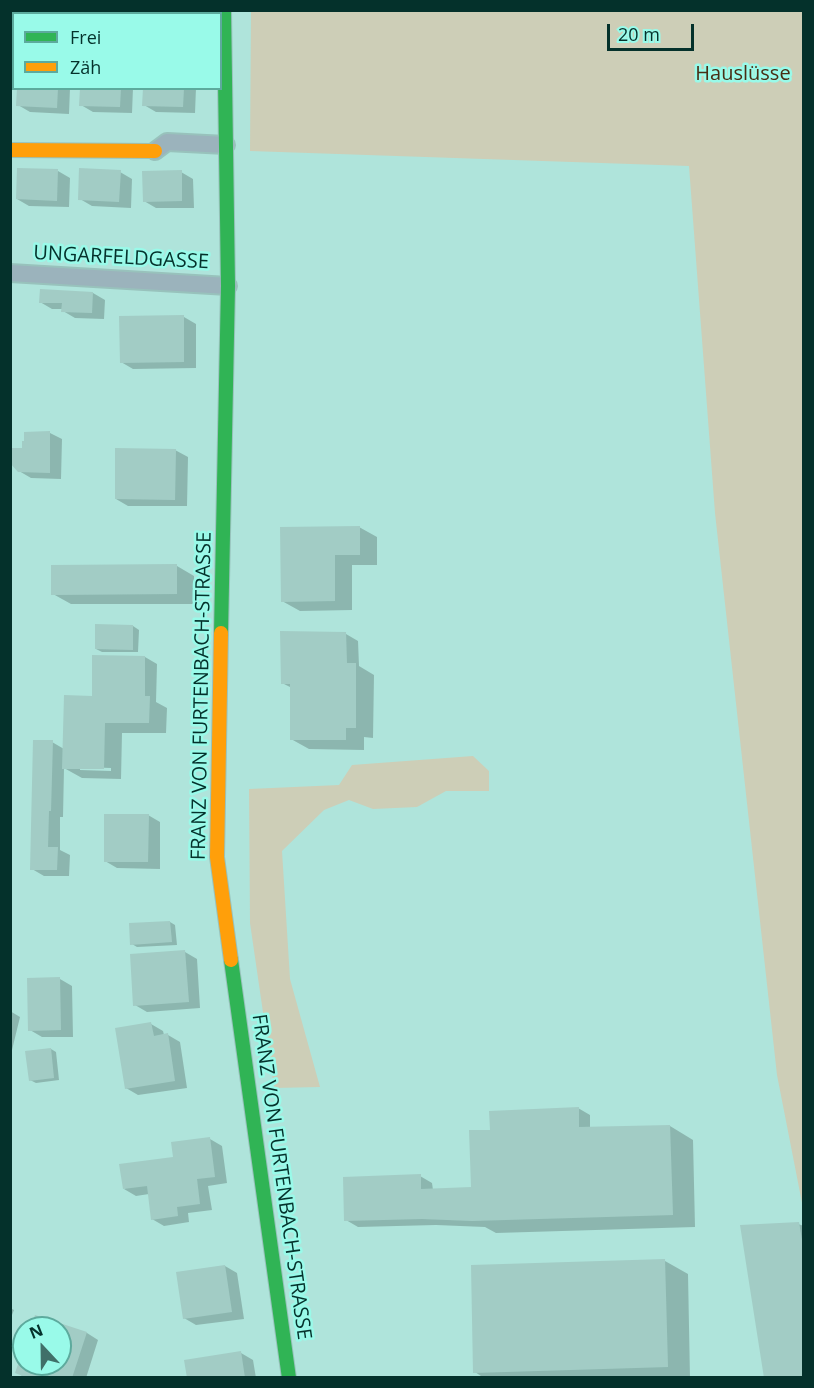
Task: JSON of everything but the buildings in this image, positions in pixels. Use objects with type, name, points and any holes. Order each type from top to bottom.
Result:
[{"type":"street","name":"FRANZ VON FURTENBACH-STRASSE","points":[[224,10],[228,285],[218,857],[289,1377]]},
{"type":"street","points":[[10,150],[155,151]]},
{"type":"lane","points":[[155,151],[167,142],[226,146]]},
{"type":"lane","name":"UNGARFELDGASSE","points":[[10,273],[228,285]]},
{"type":"green space","name":"Hauslüsse","points":[[251,11],[803,11],[803,1208],[777,1075],[715,513],[689,166],[250,151]]},
{"type":"green space","points":[[473,756],[489,771],[489,791],[446,791],[417,807],[373,809],[349,800],[324,810],[282,851],[290,979],[320,1087],[274,1088],[250,923],[249,789],[339,785],[352,765]]},
{"type":"traffic: fast","points":[[221,633],[228,286],[224,10]]},
{"type":"traffic: fast","points":[[231,960],[289,1378]]},
{"type":"traffic: slow","points":[[10,150],[155,151]]},
{"type":"traffic: slow","points":[[221,633],[217,857],[231,960]]}]
